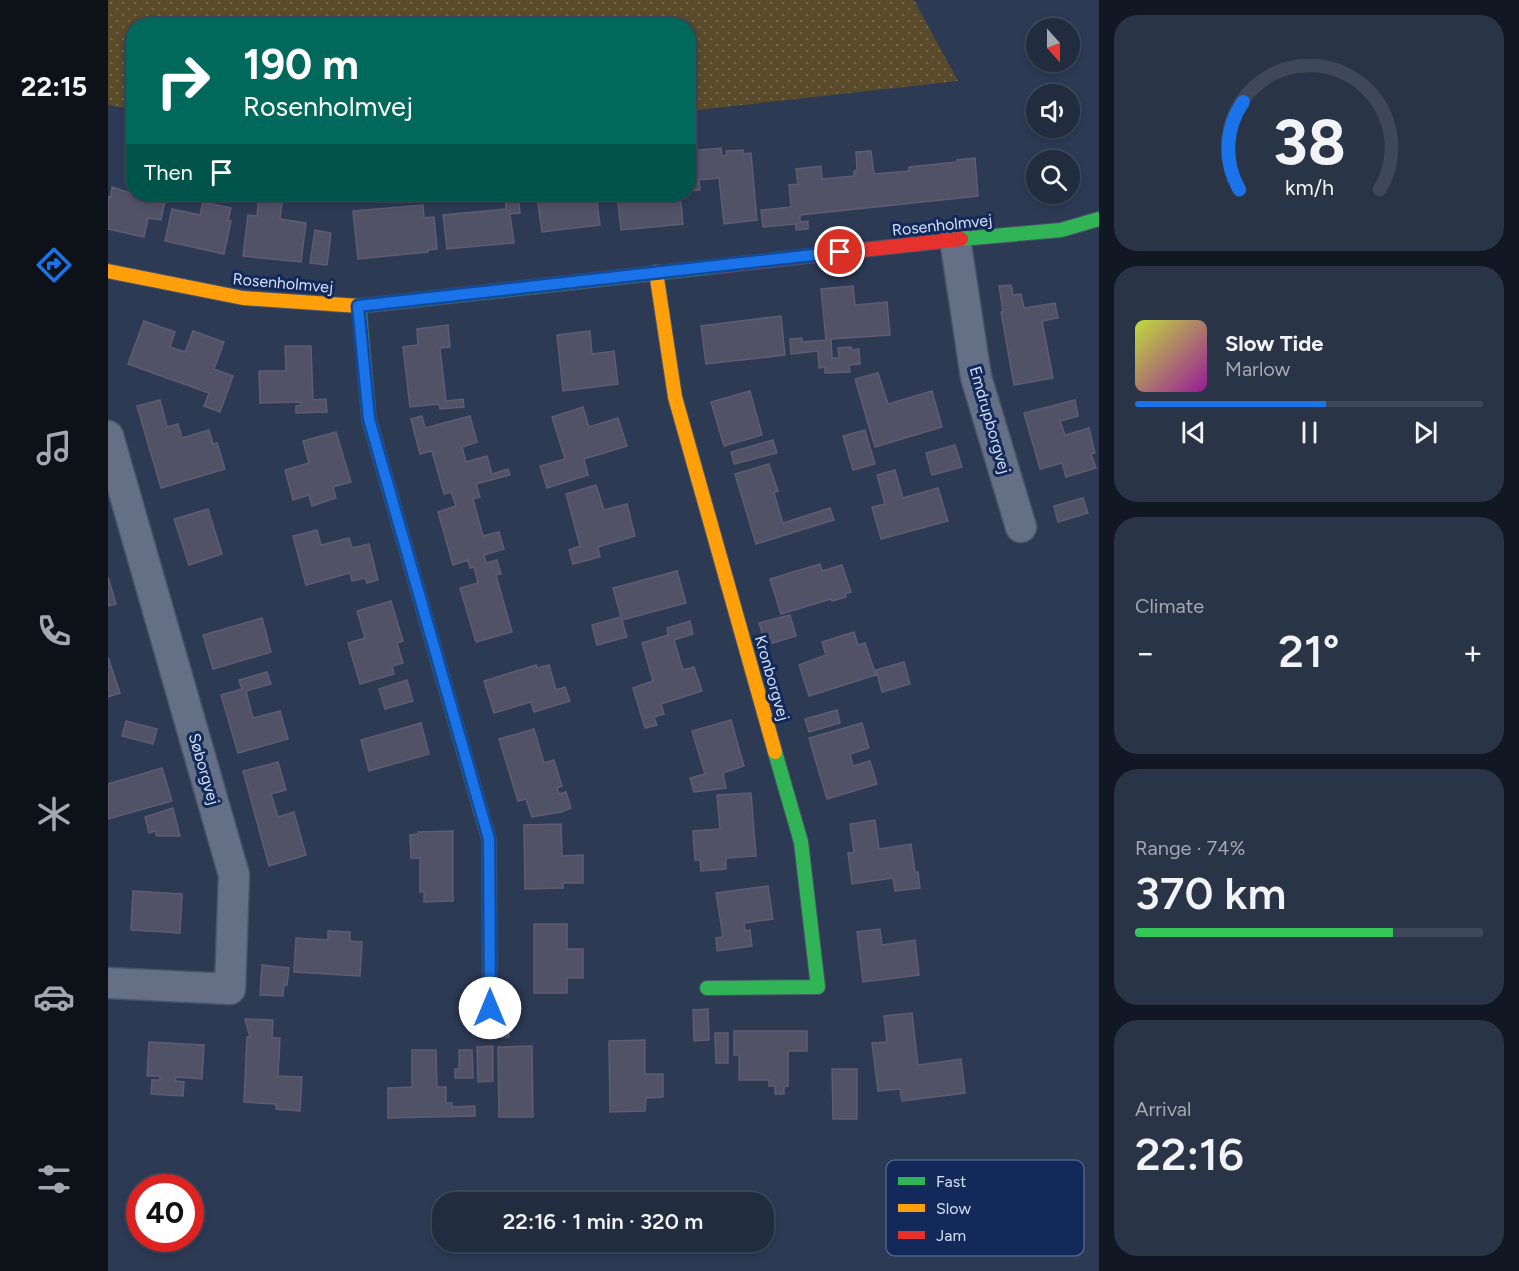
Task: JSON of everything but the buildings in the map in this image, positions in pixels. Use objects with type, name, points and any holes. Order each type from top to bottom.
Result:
[{"type":"street","name":"Rosenholmvej","points":[[109,276],[243,298],[358,306],[955,239],[1061,230],[1099,219]]},
{"type":"street","name":"Emdrupborgvej","points":[[955,239],[976,377],[1021,527]]},
{"type":"street","name":"Kronborgvej","points":[[656,272],[675,397],[801,842],[818,987],[707,988]]},
{"type":"street","points":[[358,306],[369,419],[489,839],[490,1008]]},
{"type":"street","name":"Søborgvej","points":[[108,435],[234,875],[230,989],[108,983]]},
{"type":"shaded area","points":[[108,0],[914,0],[958,81],[696,110],[696,18],[126,18],[126,108],[108,105]]},
{"type":"traffic: fast","points":[[961,239],[1061,230],[1099,219]]},
{"type":"traffic: fast","points":[[388,303],[710,267]]},
{"type":"traffic: fast","points":[[359,306],[369,419],[481,812]]},
{"type":"traffic: fast","points":[[707,988],[818,987],[801,842],[775,752]]},
{"type":"traffic: slow","points":[[108,271],[243,298],[359,306],[388,303]]},
{"type":"traffic: slow","points":[[656,272],[675,397],[775,752]]},
{"type":"traffic: slow","points":[[481,812],[489,839],[490,1008]]},
{"type":"traffic: jam","points":[[710,267],[961,239]]},
{"type":"route","points":[[490,1008],[489,839],[369,419],[358,306],[840,252]]}]
